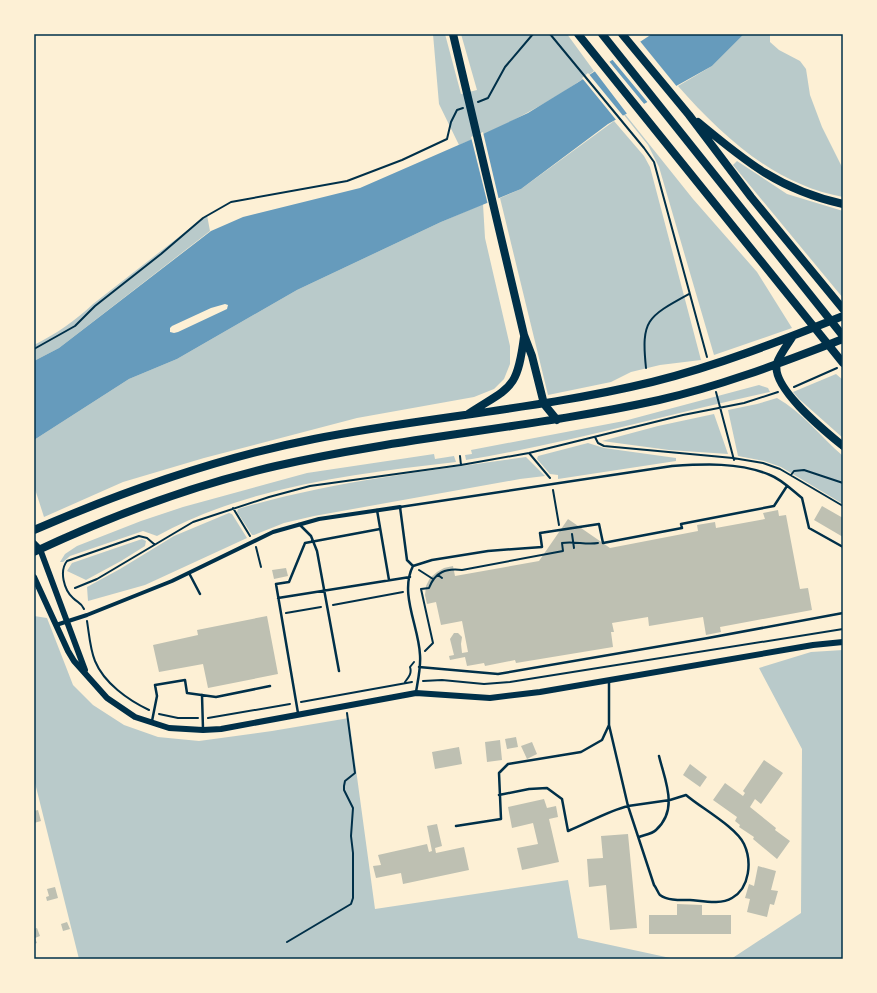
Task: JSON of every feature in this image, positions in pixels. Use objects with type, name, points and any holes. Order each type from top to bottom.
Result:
[{"type":"highway","points":[[453,34],[524,335],[532,356],[544,404],[557,420]]},
{"type":"highway","points":[[578,34],[662,136],[843,364]]},
{"type":"highway","points":[[602,34],[843,336]]},
{"type":"highway","points":[[622,34],[689,115],[747,192],[843,310]]},
{"type":"highway","points":[[689,115],[746,162],[772,178],[806,194],[843,204]]},
{"type":"highway","points":[[34,530],[126,493],[177,475],[264,450],[316,438],[544,404],[653,382],[705,367],[793,336],[843,316]]},
{"type":"highway","points":[[466,415],[501,394],[511,386],[519,369],[524,335]]},
{"type":"highway","points":[[793,336],[777,364],[781,387],[843,446]]},
{"type":"highway","points":[[37,550],[132,510],[276,466],[374,448],[557,420],[661,399],[777,364],[843,340]]},
{"type":"street","points":[[56,625],[128,599],[188,573],[273,532],[299,524],[400,507]]},
{"type":"street","points":[[34,543],[68,621],[87,674]]},
{"type":"street","points":[[34,577],[74,661],[87,674],[106,698],[119,708],[151,724],[185,730],[221,728],[416,693],[490,698],[540,692],[813,645],[843,642]]},
{"type":"lane","points":[[413,566],[407,560],[400,507],[672,466],[698,465],[741,467],[770,475],[802,498],[809,528],[843,547]]},
{"type":"lane","points":[[413,566],[432,560],[542,547],[540,533],[599,524],[602,543],[682,528],[681,524],[774,506],[787,486]]},
{"type":"lane","points":[[377,510],[389,580]]},
{"type":"lane","points":[[299,524],[311,536],[317,551],[339,671]]},
{"type":"lane","points":[[298,713],[276,584],[289,582],[305,543],[380,529]]},
{"type":"lane","points":[[413,566],[410,577],[409,591],[420,655],[416,693]]},
{"type":"lane","points":[[188,573],[200,594]]},
{"type":"lane","points":[[278,598],[410,577]]},
{"type":"lane","points":[[419,667],[498,674],[843,613]]},
{"type":"lane","points":[[500,795],[529,789],[548,788],[562,799],[568,832],[598,819],[614,809],[628,806],[670,800],[686,795],[701,808],[724,823],[744,843],[749,863],[746,884],[732,898],[718,902],[674,900],[660,895],[654,885],[628,806],[609,725],[609,679]]},
{"type":"lane","points":[[151,724],[157,696],[155,685],[185,680],[187,693],[216,697],[270,686]]},
{"type":"lane","points":[[202,696],[203,730]]},
{"type":"lane","points":[[456,826],[500,819],[499,773],[508,764],[581,752],[602,740],[609,725]]},
{"type":"lane","points":[[639,837],[656,831],[668,815],[670,800],[659,756]]},
{"type":"path","points":[[475,103],[488,98],[505,67],[532,34]]},
{"type":"path","points":[[550,34],[654,162],[689,294],[699,325]]},
{"type":"path","points":[[34,349],[76,326],[96,306],[162,254],[203,218],[231,202],[347,181],[402,160],[447,139],[451,122],[457,110],[469,105]]},
{"type":"path","points":[[646,368],[644,344],[645,330],[652,317],[689,294]]},
{"type":"path","points":[[789,393],[843,364]]},
{"type":"path","points":[[75,588],[97,579],[193,522],[269,497],[310,486],[461,466],[529,453],[684,415],[744,403],[781,387]]},
{"type":"path","points":[[725,426],[733,458]]},
{"type":"path","points":[[595,436],[598,443],[604,446],[733,458],[763,463],[791,475],[843,506]]},
{"type":"path","points":[[460,456],[461,466]]},
{"type":"path","points":[[791,475],[794,471],[804,470],[843,483]]},
{"type":"path","points":[[571,528],[574,548]]},
{"type":"path","points":[[64,566],[70,560],[139,536],[147,538],[154,544]]},
{"type":"path","points":[[281,614],[429,588],[438,575],[451,569],[462,570],[563,551],[562,543],[602,543]]},
{"type":"path","points":[[422,571],[434,579]]},
{"type":"path","points":[[438,575],[442,578]]},
{"type":"path","points":[[404,683],[411,671],[410,666],[432,643],[421,590]]},
{"type":"path","points":[[346,694],[346,700]]},
{"type":"path","points":[[287,942],[351,904],[353,898],[354,853],[351,836],[353,808],[344,790],[344,786],[345,782],[355,773],[347,712]]},
{"type":"shaded area","points":[[433,34],[445,34],[461,94],[477,90],[461,34],[567,34],[594,71],[529,112],[459,145],[439,104]]},
{"type":"shaded area","points":[[744,34],[770,34],[770,42],[779,50],[800,61],[806,69],[810,95],[822,127],[843,169],[843,197],[818,191],[795,182],[752,156],[713,123],[678,86],[712,66]]},
{"type":"shaded area","points":[[625,114],[693,199],[757,272],[792,328],[714,355],[659,167],[648,145],[624,115]]},
{"type":"shaded area","points":[[614,121],[644,156],[650,167],[701,360],[660,365],[631,372],[611,382],[548,395],[500,198],[521,189]]},
{"type":"shaded area","points":[[737,161],[787,194],[843,211],[843,298],[733,165]]},
{"type":"shaded area","points":[[483,204],[485,238],[510,346],[510,364],[504,379],[494,389],[474,397],[357,418],[204,458],[123,482],[44,517],[34,486],[34,440],[129,379],[177,359],[297,290],[441,222]]},
{"type":"shaded area","points":[[207,215],[210,231],[59,348],[34,361],[34,345],[58,332],[72,322]]},
{"type":"shaded area","points":[[836,374],[843,380],[843,438],[793,392]]},
{"type":"shaded area","points":[[759,385],[768,388],[770,392],[581,437],[466,460],[465,455],[472,454],[471,450],[624,421]]},
{"type":"shaded area","points":[[777,398],[803,417],[843,456],[843,504],[781,467],[764,461],[738,456],[728,410]]},
{"type":"shaded area","points":[[714,414],[728,454],[669,450],[602,441],[658,426]]},
{"type":"shaded area","points":[[588,443],[604,448],[676,458],[676,461],[558,479],[558,475],[550,474],[537,459],[538,456]]},
{"type":"shaded area","points":[[434,454],[435,459],[454,456],[456,462],[341,478],[265,494],[228,505],[192,519],[157,536],[143,531],[70,556],[63,562],[60,562],[65,554],[77,546],[141,521],[183,507],[307,473]]},
{"type":"shaded area","points":[[526,457],[545,476],[520,479],[314,516],[284,523],[254,535],[252,535],[237,512],[238,509],[273,499],[345,484],[417,472]]},
{"type":"shaded area","points":[[229,513],[232,514],[247,538],[145,585],[88,601],[87,587],[174,536]]},
{"type":"shaded area","points":[[142,539],[146,541],[145,546],[86,580],[67,571],[72,563]]},
{"type":"shaded area","points":[[34,616],[47,618],[73,685],[93,705],[124,725],[158,737],[199,741],[349,718],[375,909],[568,880],[578,938],[675,959],[79,959],[34,779]]},
{"type":"shaded area","points":[[843,650],[843,959],[731,959],[801,913],[802,749],[759,668],[811,652]]},
{"type":"water","points":[[652,34],[744,34],[712,66],[608,124],[521,189],[441,222],[297,290],[177,359],[129,379],[34,440],[34,361],[59,348],[211,231],[243,217],[360,188],[528,113]],"holes":[[[225,304],[228,305],[227,309],[178,332],[170,332],[170,328],[172,326],[211,308]]]},
{"type":"pier","points":[[639,40],[678,88],[649,104],[611,58]]},
{"type":"pier","points":[[608,60],[645,105],[628,115],[593,69]]},
{"type":"pier","points":[[588,73],[624,117],[617,121],[582,78]]},
{"type":"pier","points":[[483,132],[499,200],[488,205],[471,137]]},
{"type":"building","points":[[822,506],[843,518],[843,537],[814,520]]},
{"type":"building","points":[[778,510],[779,516],[786,515],[800,589],[808,588],[812,610],[720,627],[721,632],[706,635],[703,617],[649,626],[648,617],[612,623],[614,632],[611,632],[613,647],[516,663],[515,660],[485,666],[484,663],[467,666],[465,657],[450,660],[449,656],[454,655],[450,639],[454,633],[458,633],[462,637],[462,653],[468,652],[462,621],[441,625],[436,602],[427,604],[425,595],[426,586],[430,578],[437,572],[444,568],[453,566],[455,576],[539,561],[568,519],[610,548],[698,531],[697,525],[715,522],[716,528],[765,519],[763,513]]},
{"type":"building","points":[[286,568],[288,576],[274,579],[272,570]]},
{"type":"building","points":[[267,616],[278,674],[208,688],[203,664],[159,672],[153,645],[198,635],[197,630]]},
{"type":"building","points":[[516,737],[518,747],[507,749],[505,739]]},
{"type":"building","points":[[500,740],[502,760],[487,762],[485,742]]},
{"type":"building","points":[[532,742],[537,754],[527,759],[521,746]]},
{"type":"building","points":[[459,747],[462,764],[435,769],[432,752]]},
{"type":"building","points":[[764,760],[783,773],[761,804],[755,799],[750,807],[776,828],[775,830],[790,841],[777,859],[753,839],[754,837],[739,827],[740,825],[735,821],[737,817],[713,800],[725,783],[743,796],[745,793],[743,791]]},
{"type":"building","points":[[690,764],[707,777],[700,787],[683,775]]},
{"type":"building","points":[[544,799],[547,808],[556,806],[558,817],[549,819],[559,862],[522,870],[517,848],[538,844],[533,823],[512,828],[508,807]]},
{"type":"building","points":[[38,810],[41,821],[34,823],[34,811]]},
{"type":"building","points":[[437,824],[442,846],[435,848],[436,853],[464,847],[469,870],[403,884],[401,873],[376,878],[373,866],[381,865],[378,855],[427,844],[429,852],[432,851],[427,826]]},
{"type":"building","points":[[628,834],[637,928],[610,930],[606,885],[589,887],[587,859],[603,858],[601,836]]},
{"type":"building","points":[[758,866],[776,871],[771,890],[778,891],[774,905],[770,904],[767,917],[747,912],[750,899],[745,898],[749,884],[754,886]]},
{"type":"building","points":[[55,887],[58,898],[47,901],[46,897],[49,896],[47,889]]},
{"type":"building","points":[[677,904],[702,905],[702,915],[731,915],[731,934],[649,934],[649,915],[677,915]]},
{"type":"building","points":[[67,922],[70,929],[63,931],[61,924]]},
{"type":"building","points":[[37,928],[40,936],[35,938],[37,943],[34,944],[34,929]]}]
